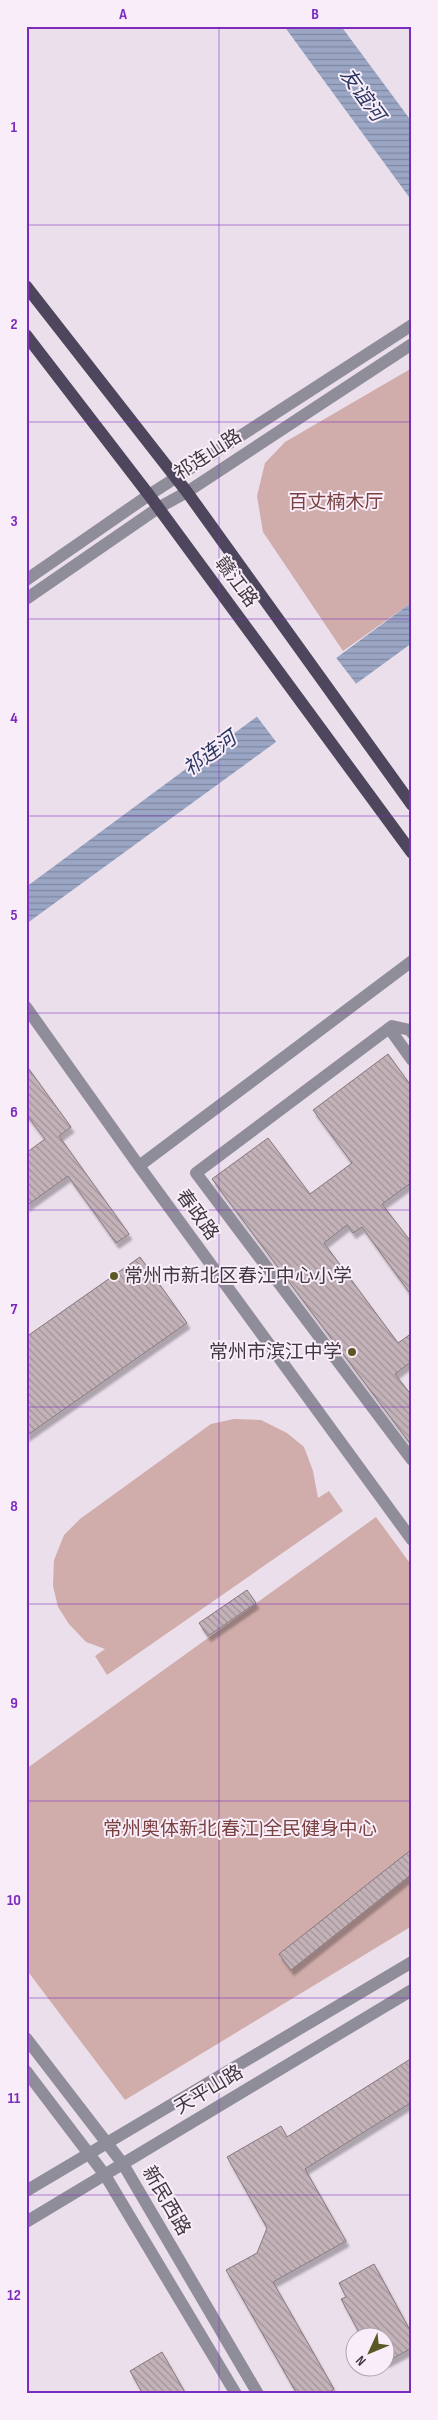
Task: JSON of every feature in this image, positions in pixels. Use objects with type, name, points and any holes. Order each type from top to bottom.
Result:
[{"type":"main road","name":"赣江路","points":[[26,286],[187,492],[412,805]]},
{"type":"main road","name":"赣江路","points":[[26,335],[149,495],[412,853]]},
{"type":"street","name":"祁连山路","points":[[26,580],[149,495],[412,325]]},
{"type":"street","name":"祁连山路","points":[[26,598],[158,508],[187,492],[412,344]]},
{"type":"street","points":[[139,1166],[412,960]]},
{"type":"street","name":"春政路","points":[[26,1007],[139,1166],[412,1540]]},
{"type":"street","points":[[412,1033],[410,1030],[392,1026],[196,1173],[412,1460]]},
{"type":"street","points":[[389,1028],[412,1060]]},
{"type":"street","name":"天平山路","points":[[26,2191],[412,1962]]},
{"type":"street","name":"天平山路","points":[[26,2222],[412,1990]]},
{"type":"street","name":"新民西路","points":[[26,2038],[123,2164],[258,2394]]},
{"type":"street","name":"新民西路","points":[[26,2071],[106,2174],[236,2394]]},
{"type":"green space","name":"百丈楠木厅","points":[[412,368],[412,602],[343,651],[263,532],[257,496],[265,463],[285,442]]},
{"type":"green space","points":[[234,1419],[261,1420],[287,1433],[304,1447],[313,1471],[318,1498],[329,1491],[343,1511],[107,1675],[95,1656],[105,1649],[86,1642],[69,1624],[58,1607],[53,1586],[54,1560],[64,1535],[80,1519],[211,1424]]},
{"type":"green space","name":"常州奥体新北(春江)全民健身中心","points":[[376,1517],[412,1566],[412,1926],[125,2100],[26,1969],[26,1769]]},
{"type":"water","name":"友谊河","points":[[284,26],[341,26],[412,122],[412,201]]},
{"type":"water","name":"祁连河","points":[[412,602],[412,643],[26,924],[26,887]]},
{"type":"pier","points":[[334,655],[357,685],[277,743],[255,714]]},
{"type":"building","points":[[388,1054],[412,1087],[412,1182],[382,1204],[412,1243],[412,1296],[362,1227],[353,1233],[347,1225],[324,1243],[398,1343],[412,1333],[412,1361],[395,1374],[412,1396],[412,1446],[212,1179],[268,1138],[310,1194],[352,1163],[313,1110]]},
{"type":"building","points":[[26,1065],[71,1127],[59,1136],[129,1234],[116,1243],[68,1176],[26,1206],[26,1153],[45,1139],[26,1114]]},
{"type":"building","points":[[140,1257],[187,1323],[26,1436],[26,1337]]},
{"type":"building","points":[[247,1590],[256,1603],[208,1636],[199,1623]]},
{"type":"building","points":[[412,1849],[412,1874],[291,1970],[279,1954]]},
{"type":"building","points":[[412,2058],[412,2102],[305,2169],[346,2241],[273,2282],[334,2389],[326,2394],[297,2394],[226,2270],[257,2253],[267,2228],[227,2157],[281,2126],[287,2137]]},
{"type":"building","points":[[374,2264],[412,2334],[412,2348],[396,2357],[396,2328],[357,2328],[341,2299],[346,2297],[339,2283]]},
{"type":"building","points":[[162,2352],[186,2394],[143,2394],[130,2371]]},
{"type":"place","name":"常州市新北区春江中心小学","points":[[114,1276]]},
{"type":"place","name":"常州市滨江中学","points":[[352,1352]]}]
